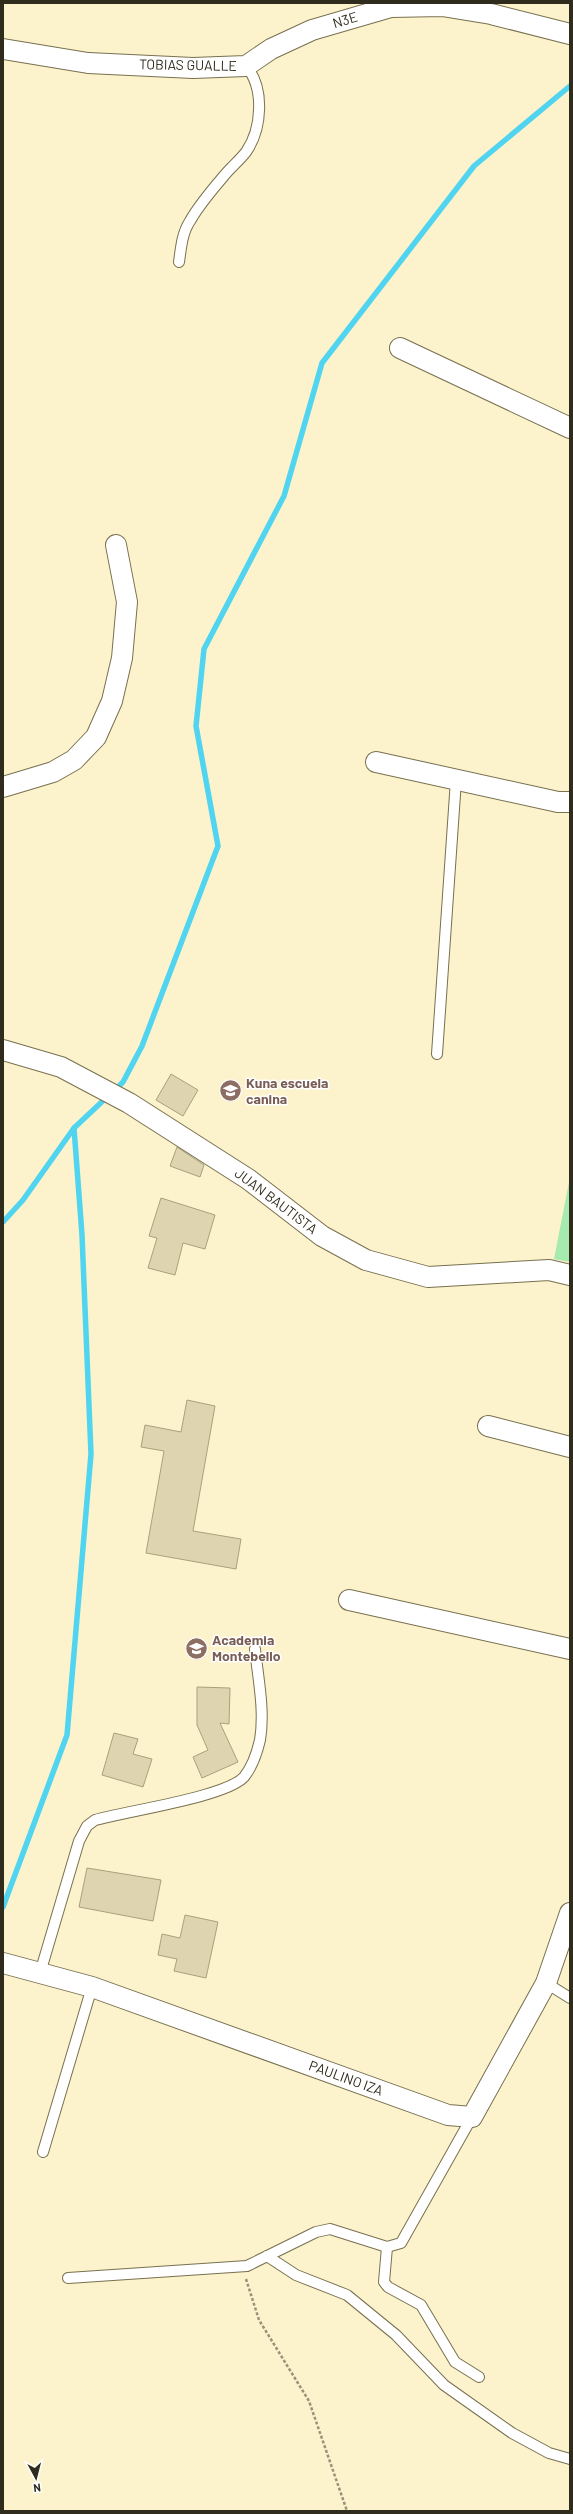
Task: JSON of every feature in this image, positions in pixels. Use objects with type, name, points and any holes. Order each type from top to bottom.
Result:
[{"type":"street","name":"N3E","points":[[246,66],[271,49],[312,30],[391,5],[442,6],[491,14],[570,34]]},
{"type":"street","name":"TOBIAS GUALLE","points":[[3,49],[88,63],[194,68],[246,66]]},
{"type":"street","points":[[400,348],[570,428]]},
{"type":"street","points":[[3,787],[53,772],[74,760],[96,737],[112,701],[122,658],[127,602],[116,545]]},
{"type":"street","points":[[376,762],[558,802],[570,802]]},
{"type":"street","name":"JUAN BAUTISTA","points":[[3,1050],[61,1067],[129,1103],[248,1179],[322,1236],[366,1260],[428,1278],[549,1270],[570,1275]]},
{"type":"street","points":[[488,1426],[570,1447]]},
{"type":"street","points":[[348,1600],[570,1650]]},
{"type":"street","points":[[472,2116],[546,1983],[570,1912]]},
{"type":"street","name":"PAULINO IZA","points":[[4,1963],[92,1987],[448,2115],[472,2116]]},
{"type":"lane","name":"TOBIAS GUALLE","points":[[179,262],[181,243],[189,223],[222,177],[246,152],[254,136],[258,99],[256,84],[246,66]]},
{"type":"lane","points":[[437,1054],[456,780]]},
{"type":"lane","points":[[40,1973],[79,1842],[88,1826],[95,1820],[102,1818],[221,1791],[234,1784],[253,1763],[260,1741],[261,1722],[255,1649]]},
{"type":"lane","points":[[546,1983],[570,1998]]},
{"type":"lane","points":[[43,2152],[92,1987]]},
{"type":"lane","points":[[68,2278],[247,2266],[316,2232],[330,2229],[387,2247],[401,2243],[472,2116]]},
{"type":"lane","points":[[387,2247],[384,2282],[388,2287],[421,2305],[455,2362],[479,2377]]},
{"type":"lane","points":[[267,2256],[296,2275],[347,2295],[396,2334],[444,2385],[512,2433],[550,2453],[570,2459]]},
{"type":"path","points":[[247,2266],[245,2282],[259,2320],[309,2401],[347,2511]]},
{"type":"green space","points":[[570,1177],[570,1262],[554,1259]]},
{"type":"building","points":[[171,1074],[198,1090],[183,1116],[156,1100]]},
{"type":"building","points":[[177,1147],[204,1165],[200,1177],[170,1166]]},
{"type":"building","points":[[161,1198],[215,1215],[205,1249],[183,1243],[175,1275],[148,1268],[157,1238],[149,1236]]},
{"type":"building","points":[[187,1400],[215,1406],[193,1531],[241,1539],[236,1569],[146,1553],[164,1451],[141,1447],[145,1425],[181,1432]]},
{"type":"building","points":[[197,1687],[230,1688],[229,1724],[220,1723],[238,1762],[202,1778],[193,1757],[208,1750],[197,1725]]},
{"type":"building","points":[[114,1733],[138,1739],[133,1754],[152,1759],[143,1787],[102,1775]]},
{"type":"building","points":[[87,1868],[161,1880],[153,1921],[79,1907]]},
{"type":"building","points":[[185,1915],[218,1922],[206,1978],[174,1971],[177,1959],[158,1955],[162,1934],[180,1938]]},
{"type":"waterway","points":[[114,1091],[123,1082],[142,1046],[218,846],[196,726],[204,649],[284,496],[322,363],[474,166],[570,86]]},
{"type":"waterway","points":[[3,1907],[67,1735],[91,1454],[82,1235],[74,1128],[107,1097]]},
{"type":"waterway","points":[[3,1222],[23,1200],[74,1128]]},
{"type":"place","name":"Kuna escuela canina","points":[[230,1091]]},
{"type":"place","name":"Academia Montebello","points":[[197,1648]]}]
